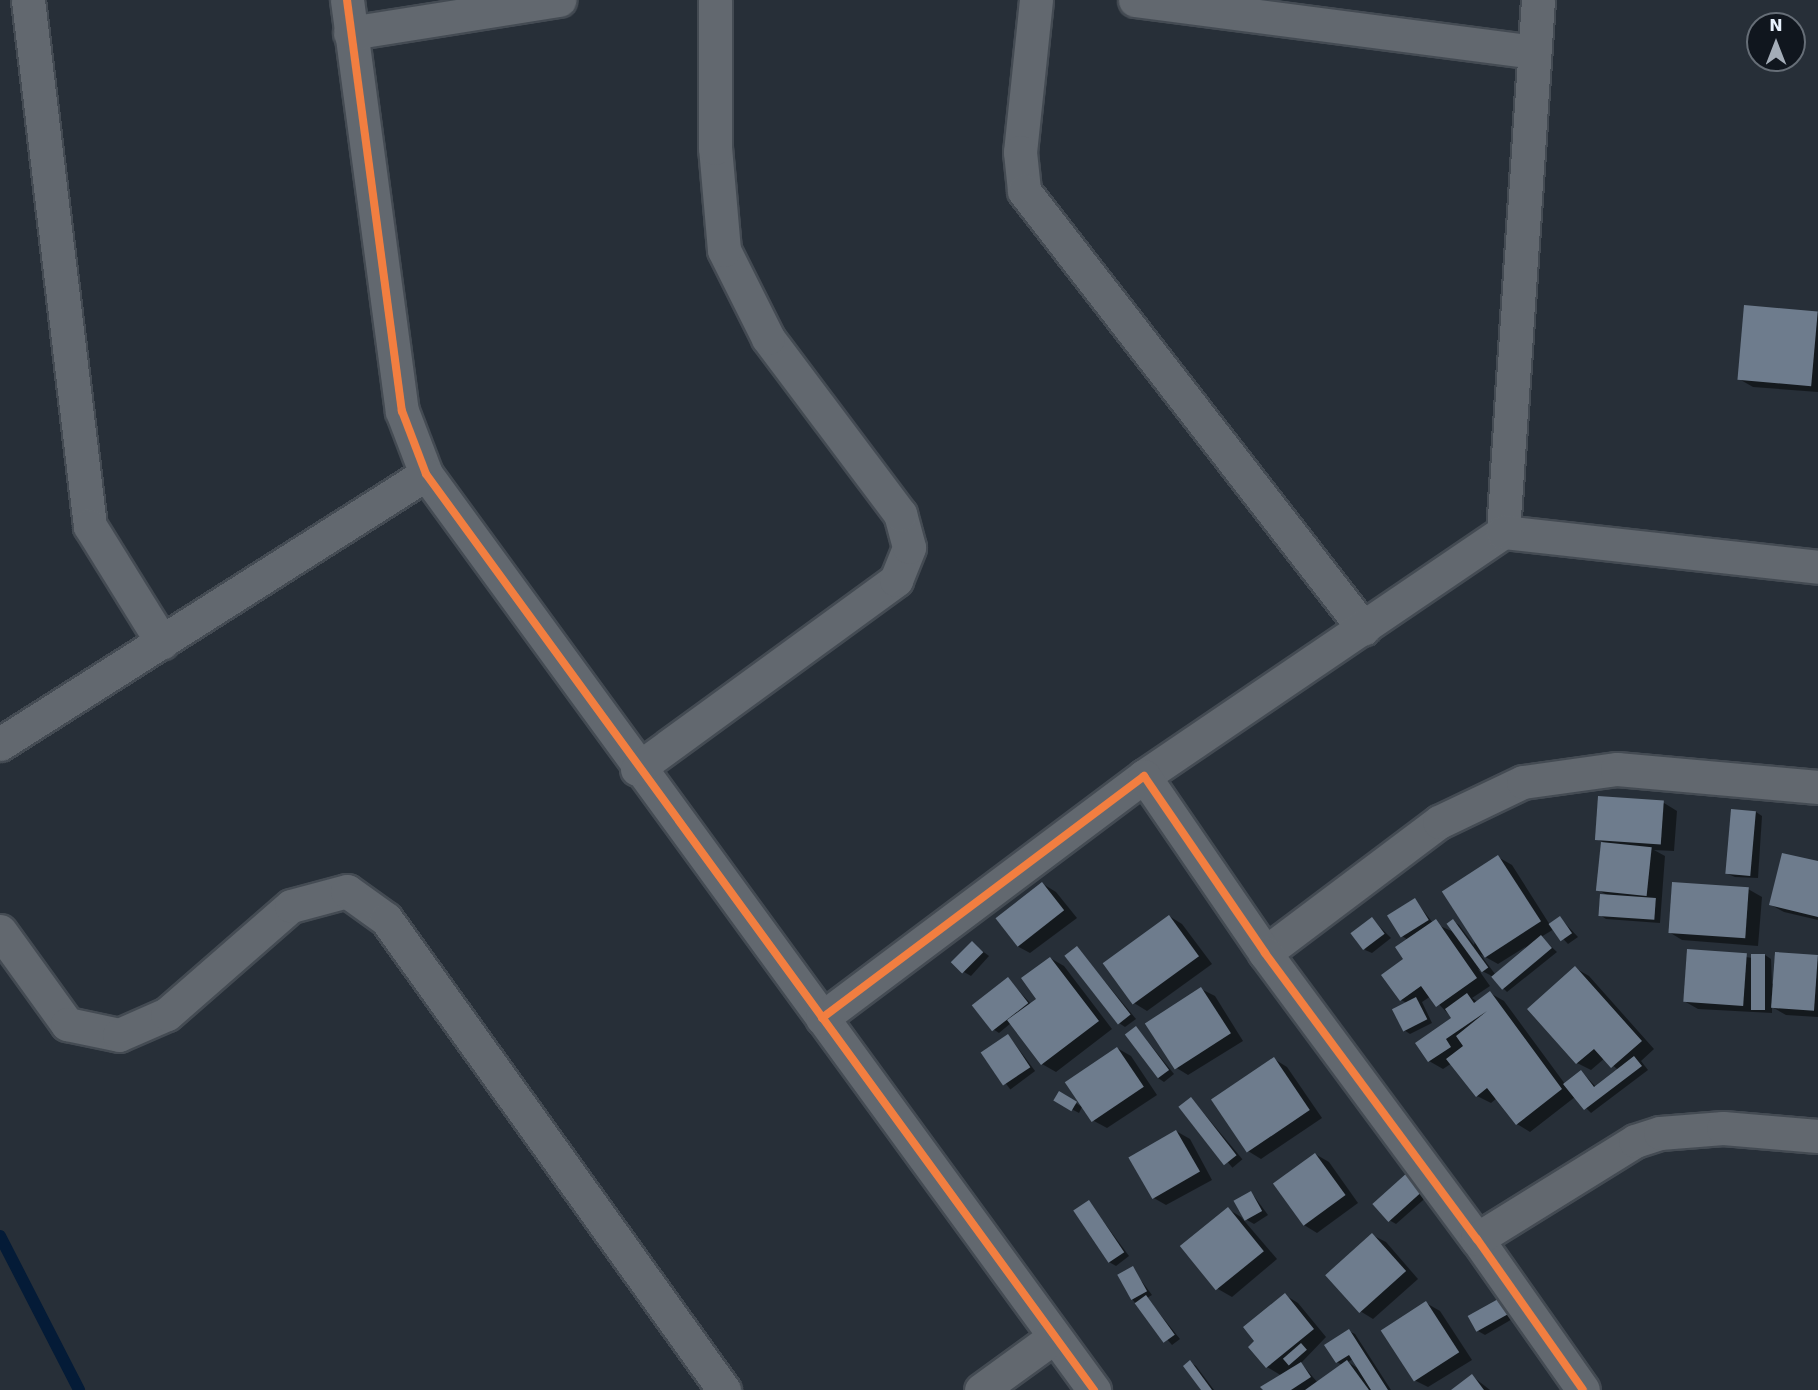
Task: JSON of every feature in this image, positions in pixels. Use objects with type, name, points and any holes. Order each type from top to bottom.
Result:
[{"type":"street","points":[[28,0],[90,526],[162,642]]},
{"type":"street","points":[[347,0],[402,411],[426,474],[638,769],[1094,1390]]},
{"type":"street","points":[[351,33],[559,0]]},
{"type":"street","points":[[638,769],[896,580],[909,547],[900,514],[768,338],[724,250],[715,148],[715,0]]},
{"type":"street","points":[[1036,0],[1020,152],[1024,190],[1364,629]]},
{"type":"street","points":[[1135,0],[1533,52]]},
{"type":"street","points":[[1503,532],[1538,0]]},
{"type":"street","points":[[0,744],[426,474]]},
{"type":"street","points":[[822,1018],[1144,776],[1364,629],[1503,532],[1818,567]]},
{"type":"street","points":[[1265,953],[1439,822],[1523,782],[1572,772],[1617,769],[1818,787]]},
{"type":"street","points":[[1144,776],[1265,953],[1477,1239],[1583,1390]]},
{"type":"street","points":[[0,931],[67,1024],[119,1035],[167,1014],[291,906],[347,891],[386,919],[724,1390]]},
{"type":"street","points":[[1477,1239],[1635,1141],[1652,1136],[1723,1128],[1818,1136]]},
{"type":"street","points":[[981,1390],[1054,1337]]},
{"type":"building","points":[[1744,305],[1818,311],[1811,386],[1737,380]]},
{"type":"building","points":[[1598,796],[1664,801],[1661,844],[1595,840]]},
{"type":"building","points":[[1731,809],[1756,811],[1750,876],[1725,874]]},
{"type":"building","points":[[1601,842],[1652,847],[1647,896],[1596,891]]},
{"type":"building","points":[[1782,853],[1818,861],[1818,917],[1769,905]]},
{"type":"building","points":[[1498,855],[1541,921],[1485,958],[1442,891]]},
{"type":"building","points":[[1042,882],[1064,910],[1018,947],[996,918]]},
{"type":"building","points":[[1672,882],[1749,887],[1745,938],[1668,933]]},
{"type":"building","points":[[1600,894],[1656,898],[1654,920],[1598,916]]},
{"type":"building","points":[[1415,898],[1429,920],[1401,938],[1387,915]]},
{"type":"building","points":[[1169,915],[1199,956],[1133,1004],[1103,963]]},
{"type":"building","points":[[1560,916],[1572,933],[1561,941],[1549,924]]},
{"type":"building","points":[[1372,917],[1385,934],[1363,950],[1350,933]]},
{"type":"building","points":[[1436,919],[1477,978],[1436,1007],[1421,986],[1400,1001],[1381,975],[1403,959],[1395,947]]},
{"type":"building","points":[[1453,919],[1488,968],[1482,972],[1447,924]]},
{"type":"building","points":[[1541,935],[1552,948],[1502,990],[1491,977]]},
{"type":"building","points":[[972,941],[983,952],[962,974],[951,962]]},
{"type":"building","points":[[1077,946],[1131,1015],[1118,1024],[1064,956]]},
{"type":"building","points":[[1687,949],[1747,953],[1743,1006],[1683,1002]]},
{"type":"building","points":[[1775,952],[1818,955],[1814,1011],[1771,1008]]},
{"type":"building","points":[[1751,954],[1765,954],[1765,1010],[1751,1010]]},
{"type":"building","points":[[1050,957],[1099,1021],[1041,1065],[1007,1020],[1036,999],[1021,978]]},
{"type":"building","points":[[1575,966],[1642,1041],[1611,1068],[1594,1049],[1576,1064],[1527,1009]]},
{"type":"building","points":[[1008,977],[1028,1003],[992,1031],[972,1005]]},
{"type":"building","points":[[1201,987],[1231,1033],[1175,1070],[1145,1023]]},
{"type":"building","points":[[1490,991],[1562,1089],[1516,1125],[1487,1088],[1476,1097],[1446,1059],[1463,1046],[1456,1036],[1487,1011],[1446,1039],[1451,1047],[1428,1062],[1415,1043],[1451,1018],[1445,1009],[1467,993],[1474,1003]]},
{"type":"building","points":[[1416,997],[1427,1019],[1403,1032],[1392,1009]]},
{"type":"building","points":[[1136,1026],[1169,1070],[1158,1078],[1125,1034]]},
{"type":"building","points":[[1008,1034],[1030,1067],[1003,1086],[981,1052]]},
{"type":"building","points":[[1117,1047],[1144,1087],[1092,1122],[1065,1082]]},
{"type":"building","points":[[1634,1056],[1642,1066],[1584,1110],[1563,1084],[1581,1070],[1594,1087]]},
{"type":"building","points":[[1274,1057],[1310,1110],[1247,1153],[1211,1099]]},
{"type":"building","points":[[1059,1091],[1077,1102],[1071,1111],[1053,1100]]},
{"type":"building","points":[[1191,1097],[1237,1155],[1224,1165],[1178,1107]]},
{"type":"building","points":[[1176,1130],[1200,1172],[1152,1199],[1128,1158]]},
{"type":"building","points":[[1315,1153],[1346,1195],[1303,1226],[1273,1184]]},
{"type":"building","points":[[1408,1172],[1424,1190],[1388,1222],[1372,1204]]},
{"type":"building","points":[[1251,1191],[1262,1211],[1245,1221],[1234,1201]]},
{"type":"building","points":[[1089,1200],[1124,1252],[1108,1263],[1073,1211]]},
{"type":"building","points":[[1228,1207],[1264,1251],[1216,1290],[1180,1246]]},
{"type":"building","points":[[1372,1233],[1406,1271],[1359,1313],[1325,1275]]},
{"type":"building","points":[[1133,1266],[1147,1291],[1131,1300],[1117,1275]]},
{"type":"building","points":[[1285,1293],[1314,1329],[1266,1368],[1248,1347],[1254,1341],[1243,1327]]},
{"type":"building","points":[[1146,1295],[1175,1335],[1163,1343],[1135,1303]]},
{"type":"building","points":[[1500,1298],[1509,1314],[1476,1332],[1468,1316]]},
{"type":"building","points":[[1426,1301],[1459,1352],[1414,1382],[1381,1330]]},
{"type":"building","points":[[1349,1329],[1388,1390],[1371,1390],[1349,1355],[1336,1363],[1324,1345]]},
{"type":"building","points":[[1301,1343],[1307,1350],[1289,1366],[1283,1359]]},
{"type":"building","points":[[1190,1360],[1212,1390],[1201,1390],[1183,1366]]},
{"type":"building","points":[[1347,1360],[1369,1390],[1305,1390]]},
{"type":"building","points":[[1301,1362],[1311,1377],[1291,1390],[1263,1390],[1260,1387]]},
{"type":"building","points":[[1472,1374],[1484,1390],[1451,1390]]},
{"type":"waterway","points":[[0,1236],[79,1390]]},
{"type":"cycle path","points":[[347,0],[402,411],[426,474],[1094,1390]]},
{"type":"cycle path","points":[[822,1018],[1144,776],[1265,953],[1477,1239],[1583,1390]]}]
